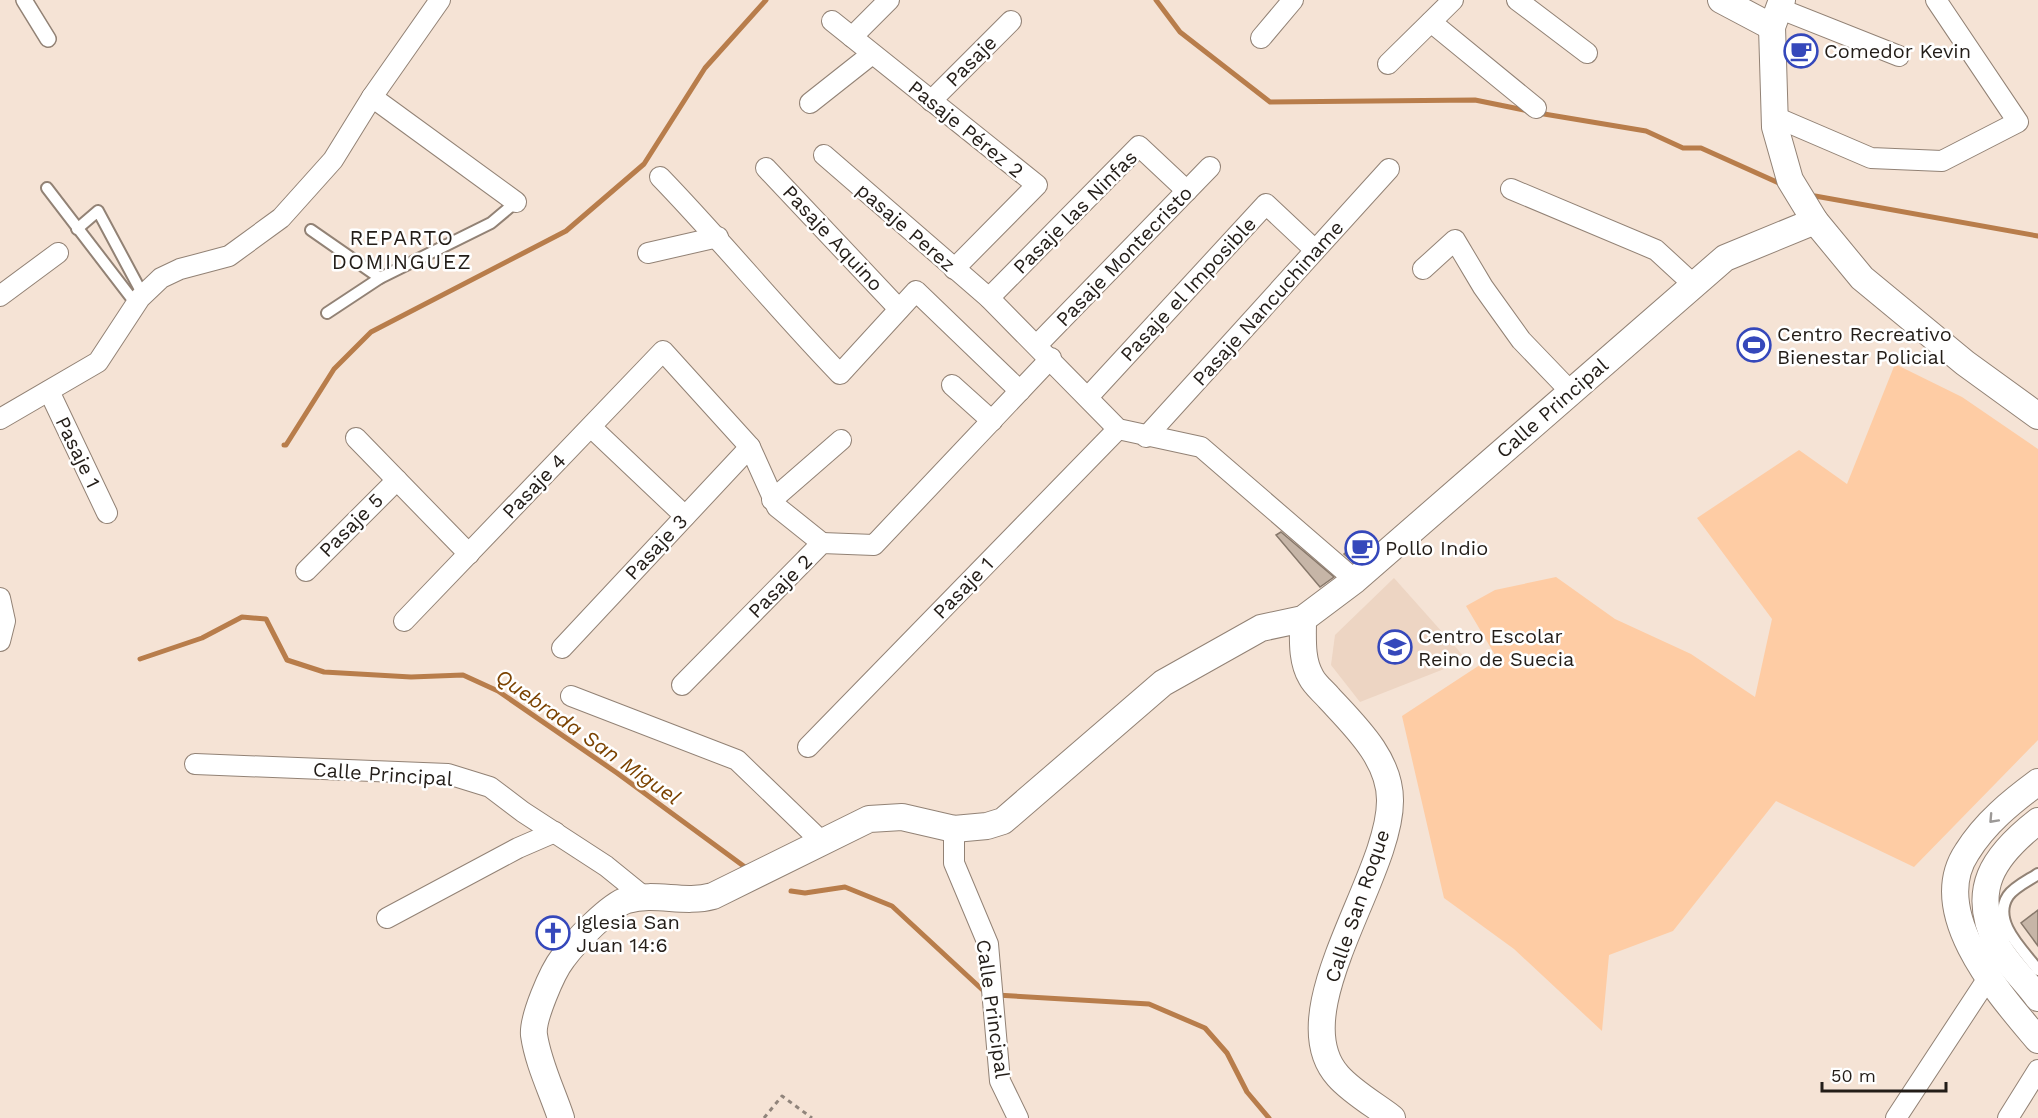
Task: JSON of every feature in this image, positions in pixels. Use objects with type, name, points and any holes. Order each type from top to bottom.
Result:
[{"type":"street","points":[[24,0],[48,39]]},
{"type":"street","points":[[852,38],[889,0]]},
{"type":"street","points":[[1261,38],[1293,0]]},
{"type":"street","points":[[1388,64],[1453,0]]},
{"type":"street","points":[[1517,0],[1587,53]]},
{"type":"street","points":[[1720,0],[1777,12],[1899,56]]},
{"type":"street","points":[[1773,116],[1871,158],[1942,161],[2018,122],[1936,0]]},
{"type":"street","points":[[0,419],[98,362],[140,299],[170,273],[229,256],[281,218],[333,160],[432,2]]},
{"type":"street","points":[[1777,12],[1773,116],[1790,180],[1815,221],[1862,278],[1965,363],[2038,416]]},
{"type":"street","name":"Pasaje Pérez 2","points":[[832,21],[1037,185],[954,269]]},
{"type":"street","name":"Pasaje","points":[[931,101],[1011,21]]},
{"type":"street","points":[[1431,22],[1536,108]]},
{"type":"street","points":[[810,103],[872,54]]},
{"type":"street","points":[[372,97],[516,202]]},
{"type":"street","name":"Pasaje las Ninfas","points":[[989,298],[1139,146],[1187,191]]},
{"type":"street","name":"pasaje Perez","points":[[824,155],[989,298],[1089,396],[1118,429]]},
{"type":"street","name":"Pasaje Montecristo","points":[[1044,352],[1210,167]]},
{"type":"street","name":"Pasaje Aquino","points":[[766,168],[899,309]]},
{"type":"street","name":"Pasaje Nancuchiname","points":[[1146,437],[1389,169]]},
{"type":"street","points":[[660,177],[718,237],[780,312],[840,374],[915,291],[1020,391]]},
{"type":"street","points":[[1511,189],[1656,250],[1694,285]]},
{"type":"street","name":"Pasaje el Imposible","points":[[1089,396],[1266,204],[1315,250]]},
{"type":"street","name":"Calle Principal","points":[[1303,619],[1355,580],[1725,258],[1815,221]]},
{"type":"street","points":[[648,253],[718,237]]},
{"type":"street","points":[[1423,269],[1455,240],[1483,287],[1521,340],[1571,392]]},
{"type":"street","points":[[0,296],[58,253]]},
{"type":"street","name":"Pasaje 4","points":[[405,621],[663,351],[750,447]]},
{"type":"street","name":"Pasaje 2","points":[[682,685],[822,543],[874,545],[1020,391],[1044,352]]},
{"type":"street","points":[[951,385],[992,421]]},
{"type":"street","name":"Pasaje 1","points":[[49,391],[107,513]]},
{"type":"street","points":[[591,427],[685,516]]},
{"type":"street","points":[[1118,429],[1146,437],[1202,447],[1355,580]]},
{"type":"street","name":"Pasaje 1","points":[[808,747],[1118,429]]},
{"type":"street","points":[[356,438],[469,554]]},
{"type":"street","points":[[772,500],[841,440]]},
{"type":"street","points":[[750,447],[777,507],[822,543]]},
{"type":"street","name":"Pasaje 3","points":[[562,648],[750,447]]},
{"type":"street","name":"Pasaje 5","points":[[306,571],[397,480]]},
{"type":"street","points":[[0,598],[5,621],[0,641]]},
{"type":"street","points":[[561,1118],[542,1064],[534,1034],[535,1021],[563,957],[615,906],[643,896],[687,901],[713,896],[853,825],[888,817],[902,817],[954,830],[1003,822],[1163,683],[1261,628],[1303,619]]},
{"type":"street","name":"Calle San Roque","points":[[1303,619],[1305,660],[1311,678],[1366,740],[1389,779],[1390,803],[1378,857],[1324,999],[1321,1035],[1328,1061],[1338,1077],[1392,1118]]},
{"type":"street","points":[[571,696],[737,760],[821,841]]},
{"type":"street","name":"Calle Principal","points":[[195,764],[448,774],[490,787],[606,866],[643,896]]},
{"type":"street","points":[[2038,782],[1994,817],[1965,853],[1959,870],[1956,907],[1961,928],[1988,978],[2038,1040]]},
{"type":"street","points":[[2012,1009],[2036,986],[1999,948],[1988,920],[1987,889],[1995,863],[2012,841],[2038,821]]},
{"type":"street","name":"Calle Principal","points":[[954,830],[954,863],[988,944],[1000,1081],[1018,1118]]},
{"type":"street","points":[[387,918],[518,848],[555,832]]},
{"type":"street","points":[[1896,1118],[1988,978]]},
{"type":"street","points":[[2008,1118],[2038,1070]]},
{"type":"lane","points":[[47,188],[77,229],[140,299]]},
{"type":"lane","points":[[327,313],[380,278],[491,224],[516,202]]},
{"type":"lane","points":[[77,229],[98,211],[140,299]]},
{"type":"lane","points":[[311,230],[380,278]]},
{"type":"lane","points":[[2036,986],[2006,927],[2003,914],[2009,895],[2038,874]]},
{"type":"path","points":[[764,1118],[782,1096],[812,1118]]},
{"type":"shaded area","points":[[1895,364],[1962,397],[2038,449],[2038,740],[1914,867],[1776,801],[1673,931],[1609,955],[1602,1031],[1514,949],[1444,898],[1402,716],[1495,655],[1466,606],[1495,590],[1556,577],[1615,619],[1691,654],[1755,697],[1772,619],[1697,518],[1799,450],[1847,484]]},
{"type":"shaded area","name":"Centro Escolar Reino de Suecia","points":[[1394,578],[1467,660],[1360,702],[1331,665],[1335,635]]},
{"type":"building","points":[[1281,532],[1334,577],[1320,587],[1276,535]]},
{"type":"building","points":[[1361,539],[1369,548],[1353,562],[1344,554]]},
{"type":"building","points":[[2038,910],[2038,946],[2021,923]]},
{"type":"waterway","points":[[284,445],[334,369],[371,332],[566,231],[644,164],[705,68],[766,0]]},
{"type":"waterway","points":[[1156,0],[1180,32],[1270,102],[1475,100],[1529,111]]},
{"type":"waterway","points":[[1538,113],[1646,131],[1683,148],[1701,148],[1781,184]]},
{"type":"waterway","points":[[1815,196],[2038,236]]},
{"type":"waterway","name":"Quebrada San Miguel","points":[[140,659],[202,638],[242,617],[266,619],[287,660],[324,672],[411,677],[463,675],[498,691],[617,773],[749,870]]},
{"type":"waterway","name":"Quebrada San Miguel","points":[[791,891],[805,893],[845,887],[892,906],[987,994]]},
{"type":"waterway","name":"Quebrada San Miguel","points":[[996,995],[1149,1004],[1205,1028],[1227,1053],[1247,1092],[1269,1118]]},
{"type":"place","name":"Comedor Kevin","points":[[1801,51]]},
{"type":"place","name":"Centro Recreativo Bienestar Policial","points":[[1754,345]]},
{"type":"place","name":"Pollo Indio","points":[[1362,548]]},
{"type":"place","name":"Centro Escolar Reino de Suecia","points":[[1395,647]]},
{"type":"place","name":"Iglesia San Juan 14:6","points":[[553,933]]},
{"type":"district","name":"REPARTO DOMINGUEZ","points":[[402,250]]}]
